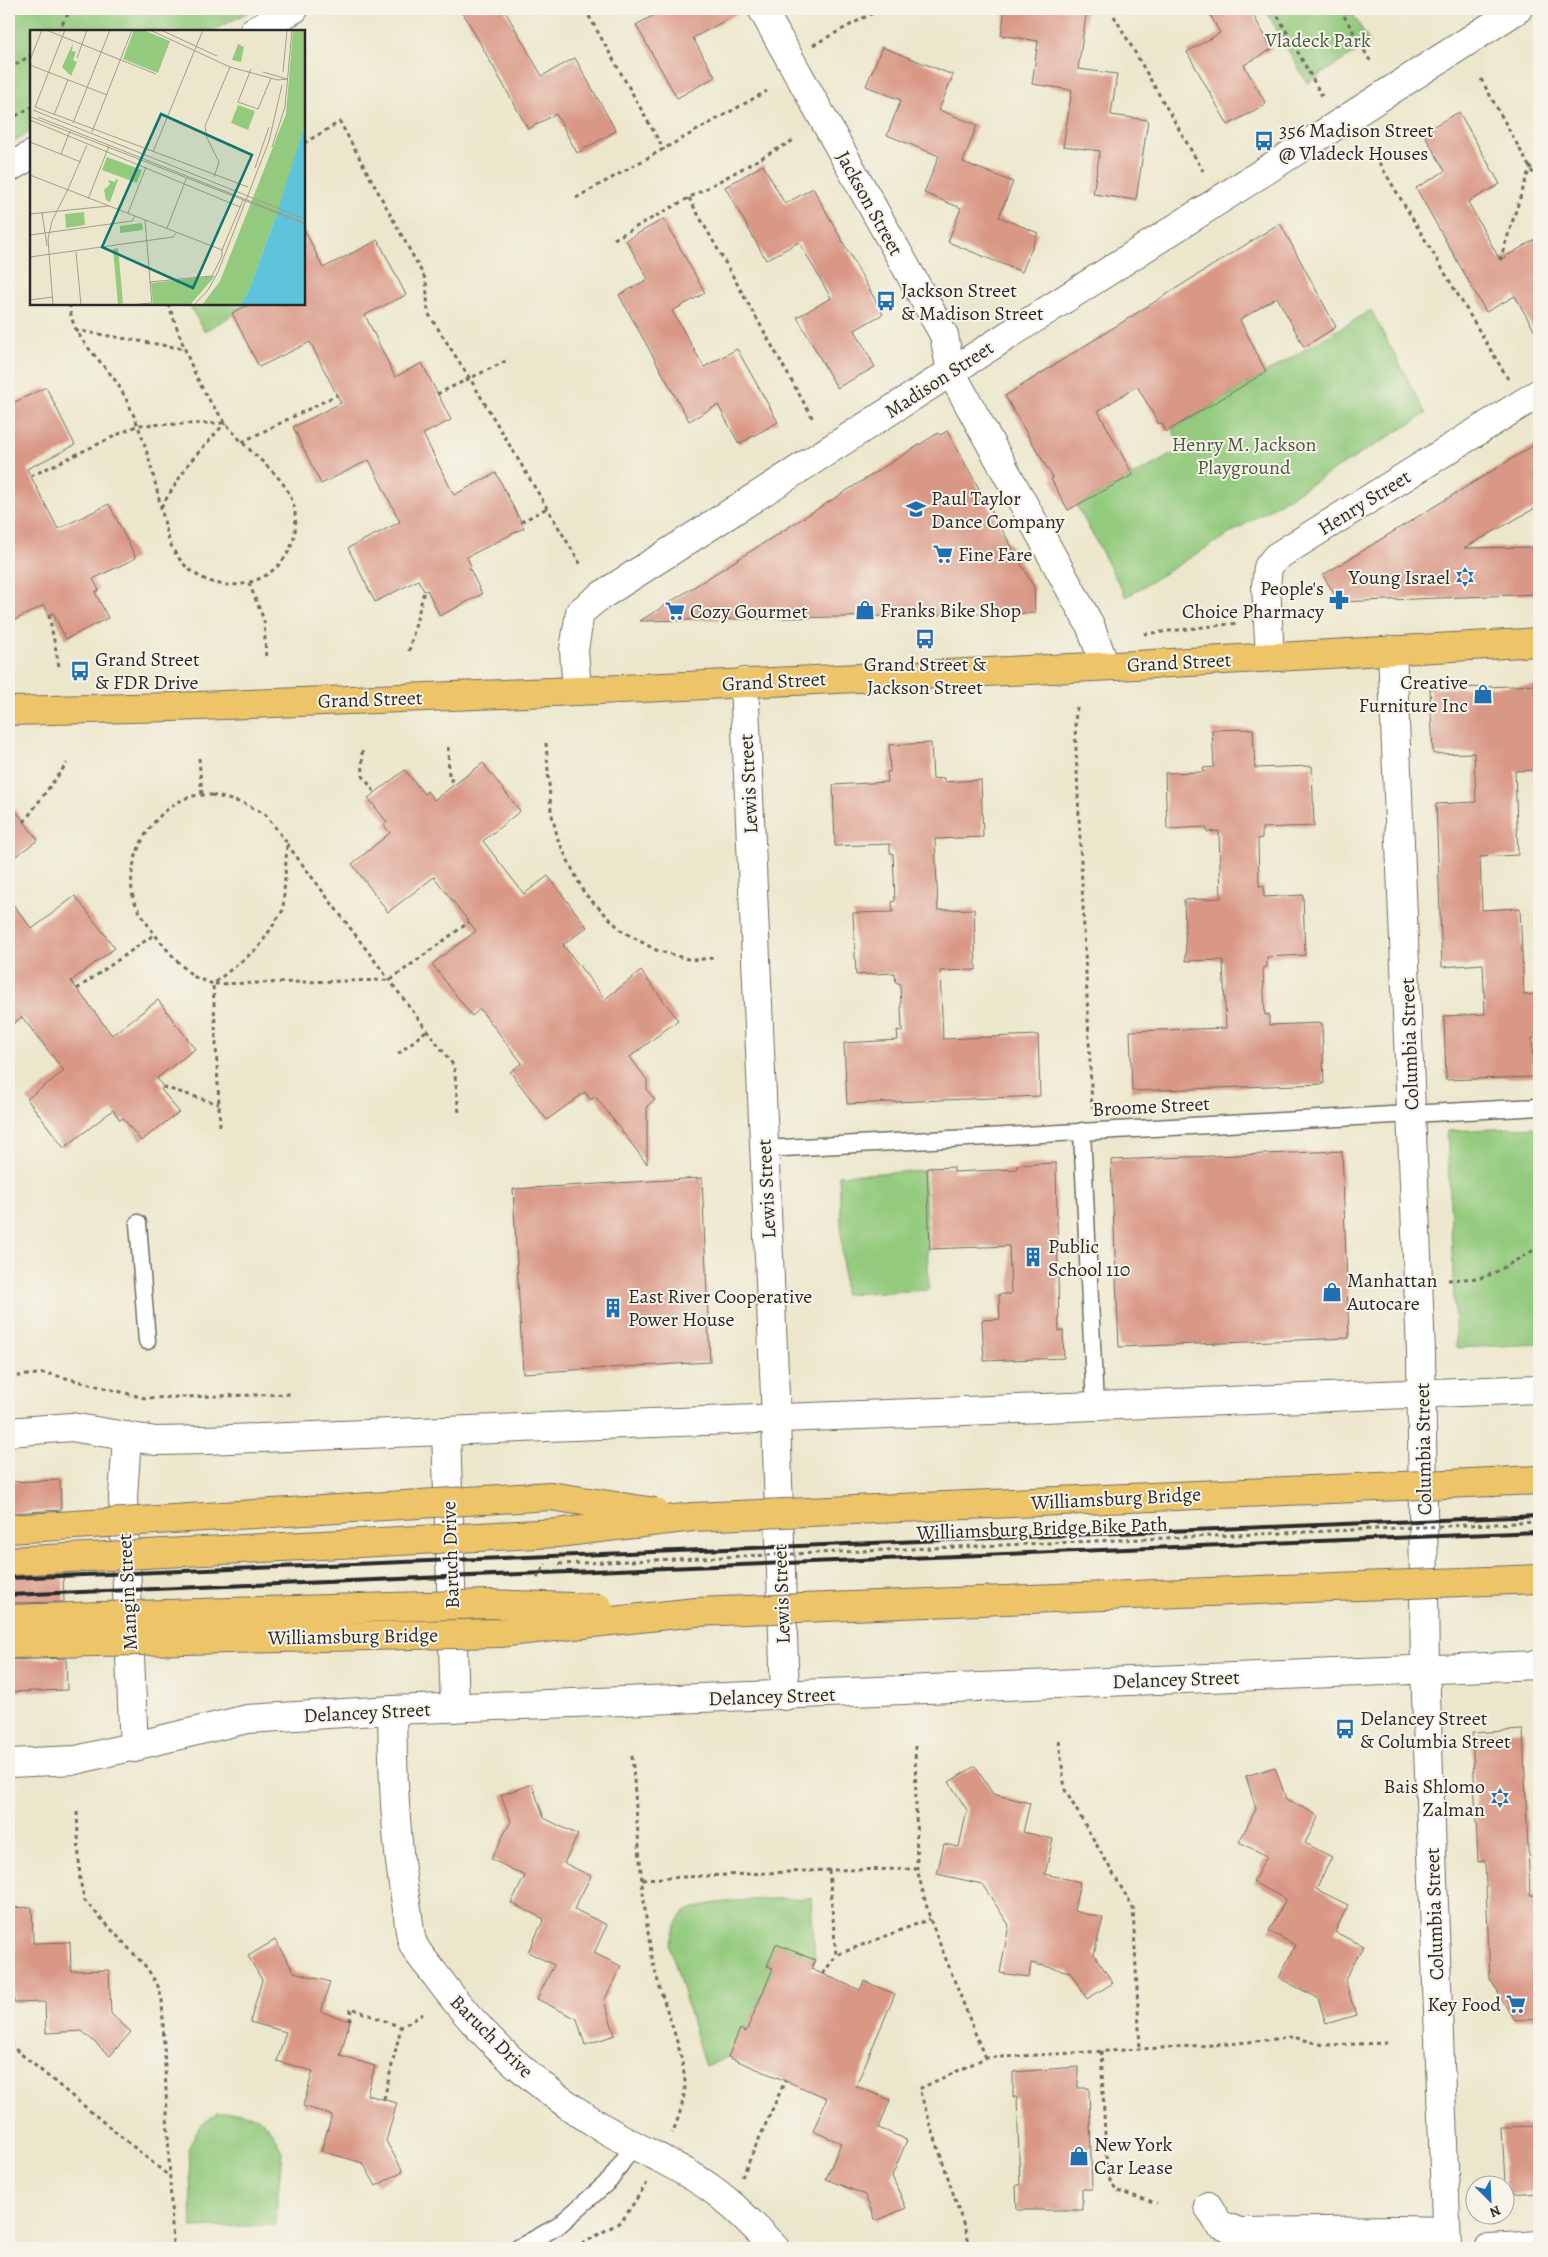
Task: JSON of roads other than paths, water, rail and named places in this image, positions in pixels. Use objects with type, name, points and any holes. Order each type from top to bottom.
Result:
[{"type":"main road","name":"Grand Street","points":[[9,711],[173,707],[577,690],[1105,666],[1539,642]]},
{"type":"main road","name":"Williamsburg Bridge","points":[[9,1561],[557,1533],[693,1517],[1539,1480]]},
{"type":"main road","name":"Williamsburg Bridge","points":[[9,1529],[550,1496],[693,1517]]},
{"type":"main road","name":"Williamsburg Bridge","points":[[9,1644],[500,1633],[696,1612],[1539,1578]]},
{"type":"main road","name":"Williamsburg Bridge","points":[[9,1619],[489,1604],[696,1612]]},
{"type":"street","points":[[256,30],[294,9]]},
{"type":"street","name":"Jackson Street","points":[[762,9],[944,335],[951,372],[1090,624],[1105,666]]},
{"type":"street","name":"Madison Street","points":[[577,690],[574,650],[580,612],[599,597],[1518,9]]},
{"type":"street","points":[[9,168],[30,156]]},
{"type":"street","name":"Henry Street","points":[[1270,657],[1266,586],[1268,567],[1276,557],[1531,398]]},
{"type":"street","name":"Columbia Street","points":[[1392,650],[1423,1394],[1425,1669],[1447,2240]]},
{"type":"street","name":"Lewis Street","points":[[744,682],[776,1419],[784,1696]]},
{"type":"street","points":[[9,1432],[71,1428],[156,1441],[206,1440],[1539,1389]]},
{"type":"street","name":"Baruch Drive","points":[[446,1432],[454,1708]]},
{"type":"street","name":"Mangin Street","points":[[127,1436],[123,1497],[134,1748]]},
{"type":"street","name":"Delancey Street","points":[[9,1763],[76,1760],[134,1748],[248,1719],[392,1710],[1539,1665]]},
{"type":"street","name":"Baruch Drive","points":[[392,1710],[393,1784],[400,1869],[414,1945],[450,1995],[494,2043],[543,2087],[633,2146],[658,2157],[709,2187],[745,2217],[775,2248]]},
{"type":"street","points":[[1208,2206],[1219,2224],[1239,2232],[1447,2240]]},
{"type":"street","points":[[1488,2246],[1539,2243]]},
{"type":"lane","name":"Broome Street","points":[[764,1149],[1539,1107]]},
{"type":"lane","points":[[1088,1130],[1095,1406]]},
{"type":"lane","points":[[138,1223],[147,1341]]},
{"type":"lane","points":[[518,2248],[558,2226],[610,2180],[633,2146]]},
{"type":"railway","points":[[9,1578],[1539,1516]]},
{"type":"railway","points":[[9,1595],[1539,1532]]},
{"type":"place","name":"356 Madison Street @ Vladeck Houses","points":[[1264,141]]},
{"type":"place","name":"Jackson Street & Madison Street","points":[[886,301]]},
{"type":"place","name":"Paul Taylor Dance Company","points":[[916,509]]},
{"type":"place","name":"Fine Fare","points":[[943,554]]},
{"type":"place","name":"Young Israel","points":[[1465,577]]},
{"type":"place","name":"People's Choice Pharmacy","points":[[1339,600]]},
{"type":"place","name":"Franks Bike Shop","points":[[865,610]]},
{"type":"place","name":"Cozy Gourmet","points":[[675,611]]},
{"type":"place","name":"Grand Street & Jackson Street","points":[[925,639]]},
{"type":"place","name":"Grand Street & FDR Drive","points":[[80,671]]},
{"type":"place","name":"Creative Furniture Inc","points":[[1483,694]]},
{"type":"place","name":"Public School 110","points":[[1033,1257]]},
{"type":"place","name":"Manhattan Autocare","points":[[1332,1292]]},
{"type":"place","name":"East River Cooperative Power House","points":[[613,1308]]},
{"type":"place","name":"Delancey Street & Columbia Street","points":[[1345,1729]]},
{"type":"place","name":"Bais Shlomo Zalman","points":[[1500,1798]]},
{"type":"place","name":"Key Food","points":[[1516,2004]]},
{"type":"place","name":"New York Car Lease","points":[[1079,2156]]},
{"type":"park label","name":"Vladeck Park","points":[[1318,40]]},
{"type":"park label","name":"Henry M. Jackson Playground","points":[[1244,456]]}]
